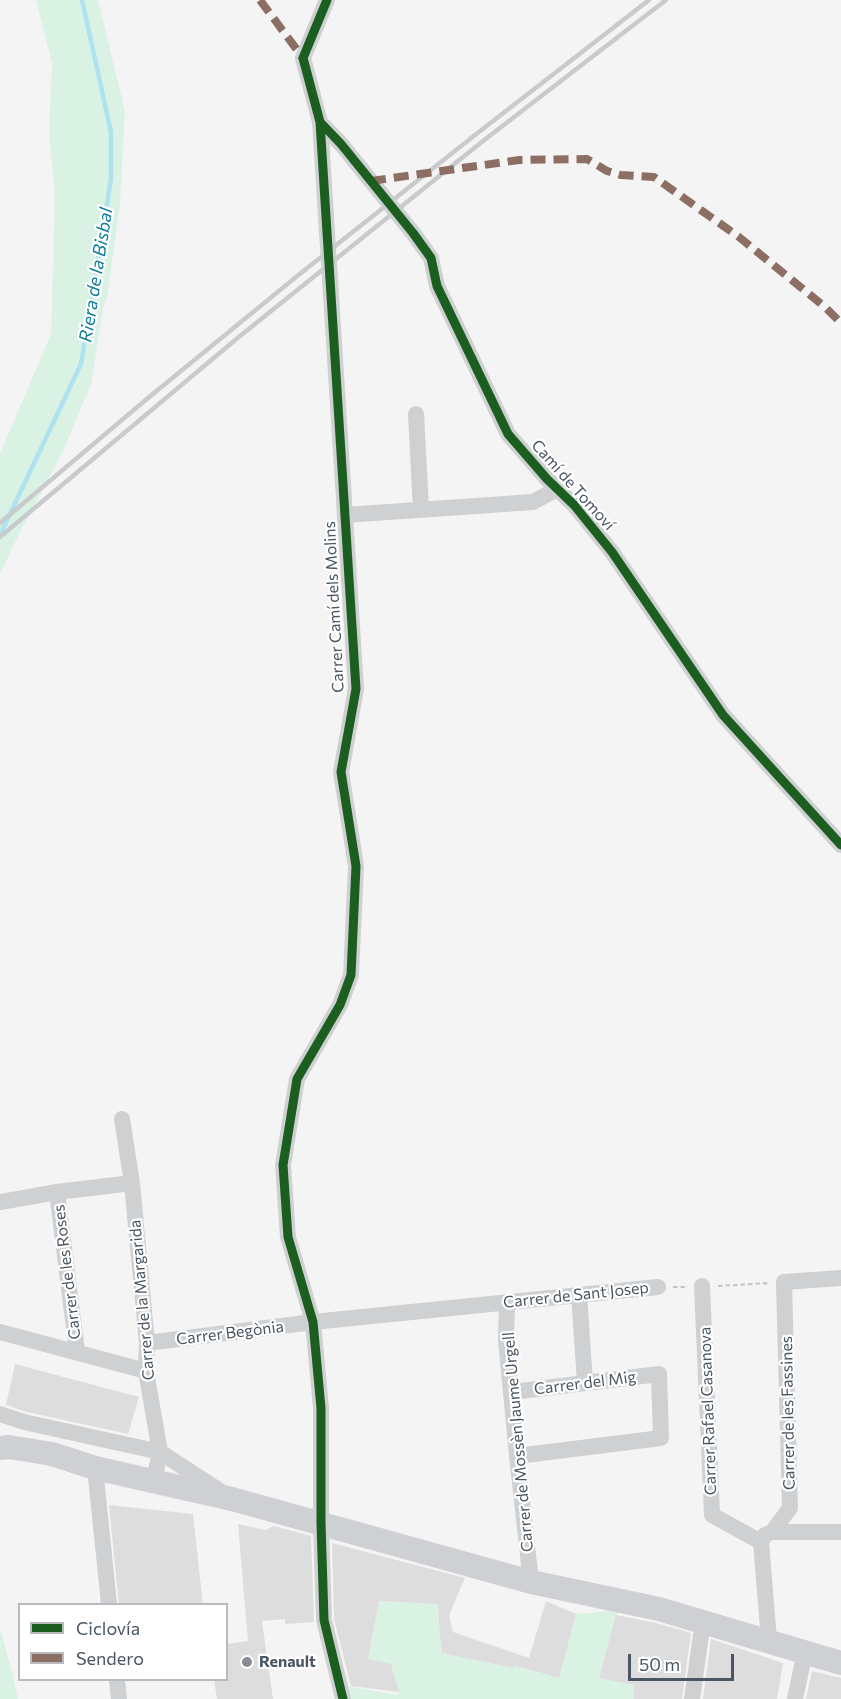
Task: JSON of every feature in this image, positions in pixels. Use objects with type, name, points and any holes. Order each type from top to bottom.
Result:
[{"type":"street","name":"Carrer Camí dels Molins","points":[[327,0],[303,58],[320,122],[356,689],[340,772],[356,866],[351,975],[340,1005],[297,1079],[283,1165],[288,1237],[313,1322],[321,1408],[324,1620],[343,1699]]},
{"type":"street","name":"Camí de Tomoví","points":[[320,122],[413,233],[430,258],[437,285],[508,434],[574,505],[612,552],[723,715],[841,845]]},
{"type":"street","points":[[416,414],[421,509]]},
{"type":"street","points":[[345,515],[533,502],[557,489]]},
{"type":"street","name":"Carrer de la Margarida","points":[[122,1119],[132,1184],[147,1343],[146,1371],[160,1452],[154,1480]]},
{"type":"street","points":[[0,1202],[57,1192],[132,1184]]},
{"type":"street","name":"Carrer de les Roses","points":[[57,1192],[77,1353]]},
{"type":"street","points":[[784,1282],[841,1278]]},
{"type":"street","name":"Carrer de les Fassines","points":[[767,1537],[790,1508],[784,1282]]},
{"type":"street","name":"Carrer de Sant Josep","points":[[313,1322],[658,1287]]},
{"type":"street","name":"Carrer Rafael Casanova","points":[[702,1287],[712,1515],[767,1537]]},
{"type":"street","points":[[579,1295],[585,1382]]},
{"type":"street","name":"Carrer de Mossèn Jaume Urgell","points":[[507,1302],[506,1340],[531,1582]]},
{"type":"street","name":"Carrer Begònia","points":[[147,1343],[313,1322]]},
{"type":"street","points":[[0,1332],[146,1371]]},
{"type":"street","name":"Carrer del Mig","points":[[512,1392],[659,1374],[661,1438],[517,1456]]},
{"type":"street","points":[[0,1414],[24,1422],[160,1452],[234,1500]]},
{"type":"street","points":[[0,1448],[9,1447],[52,1454],[95,1468],[234,1500],[531,1582],[660,1609],[841,1663]]},
{"type":"street","points":[[95,1468],[109,1603]]},
{"type":"street","points":[[769,1640],[767,1537],[841,1532]]},
{"type":"street","points":[[692,1699],[703,1621]]},
{"type":"street","points":[[795,1699],[805,1652]]},
{"type":"street","points":[[117,1681],[119,1699]]},
{"type":"green space","points":[[36,0],[98,0],[125,111],[120,204],[107,297],[103,308],[91,384],[63,451],[0,574],[0,454],[51,334],[55,196],[49,134],[52,63]]},
{"type":"green space","points":[[379,1601],[436,1604],[443,1653],[512,1668],[516,1654],[526,1669],[558,1678],[576,1614],[618,1610],[599,1678],[634,1685],[634,1699],[349,1699],[346,1686],[399,1695],[391,1664],[368,1659]]},
{"type":"green space","points":[[0,1628],[12,1672],[18,1699],[0,1699]]},
{"type":"building","points":[[15,1364],[139,1397],[128,1434],[27,1412],[6,1405]]},
{"type":"building","points":[[109,1505],[193,1514],[203,1603],[119,1603]]},
{"type":"building","points":[[238,1524],[265,1530],[274,1526],[311,1536],[314,1622],[285,1624],[285,1619],[262,1621],[273,1699],[217,1699],[214,1681],[228,1681],[228,1644],[248,1641]]},
{"type":"building","points":[[332,1543],[465,1578],[449,1615],[453,1632],[529,1658],[546,1601],[576,1614],[559,1678],[513,1665],[513,1668],[442,1653],[437,1604],[379,1601],[368,1659],[391,1664],[399,1692],[351,1686],[334,1619]]},
{"type":"building","points":[[616,1615],[691,1633],[682,1699],[634,1699],[634,1685],[599,1678]]},
{"type":"building","points":[[711,1639],[783,1663],[777,1699],[703,1699]]},
{"type":"building","points":[[812,1671],[841,1678],[841,1699],[806,1699]]},
{"type":"waterway","name":"Riera de la Bisbal","points":[[0,535],[81,364],[111,179],[111,132],[82,0]]},
{"type":"railway","points":[[0,523],[296,277],[649,0]]},
{"type":"railway","points":[[0,537],[240,336],[483,141],[666,0]]},
{"type":"marked path","points":[[260,0],[303,58]]},
{"type":"marked path","points":[[371,181],[519,160],[587,159],[607,171],[621,175],[654,177],[739,237],[825,307],[841,323]]},
{"type":"cycle path","points":[[327,0],[303,58],[320,122],[356,689],[341,772],[356,866],[351,975],[340,1005],[297,1079],[283,1165],[288,1237],[313,1322],[321,1408],[324,1620],[343,1699]]},
{"type":"cycle path","points":[[320,122],[341,144],[431,258],[437,286],[508,434],[547,479],[574,505],[612,552],[723,715],[841,845]]},
{"type":"place","name":"Renault","points":[[247,1662]]}]
